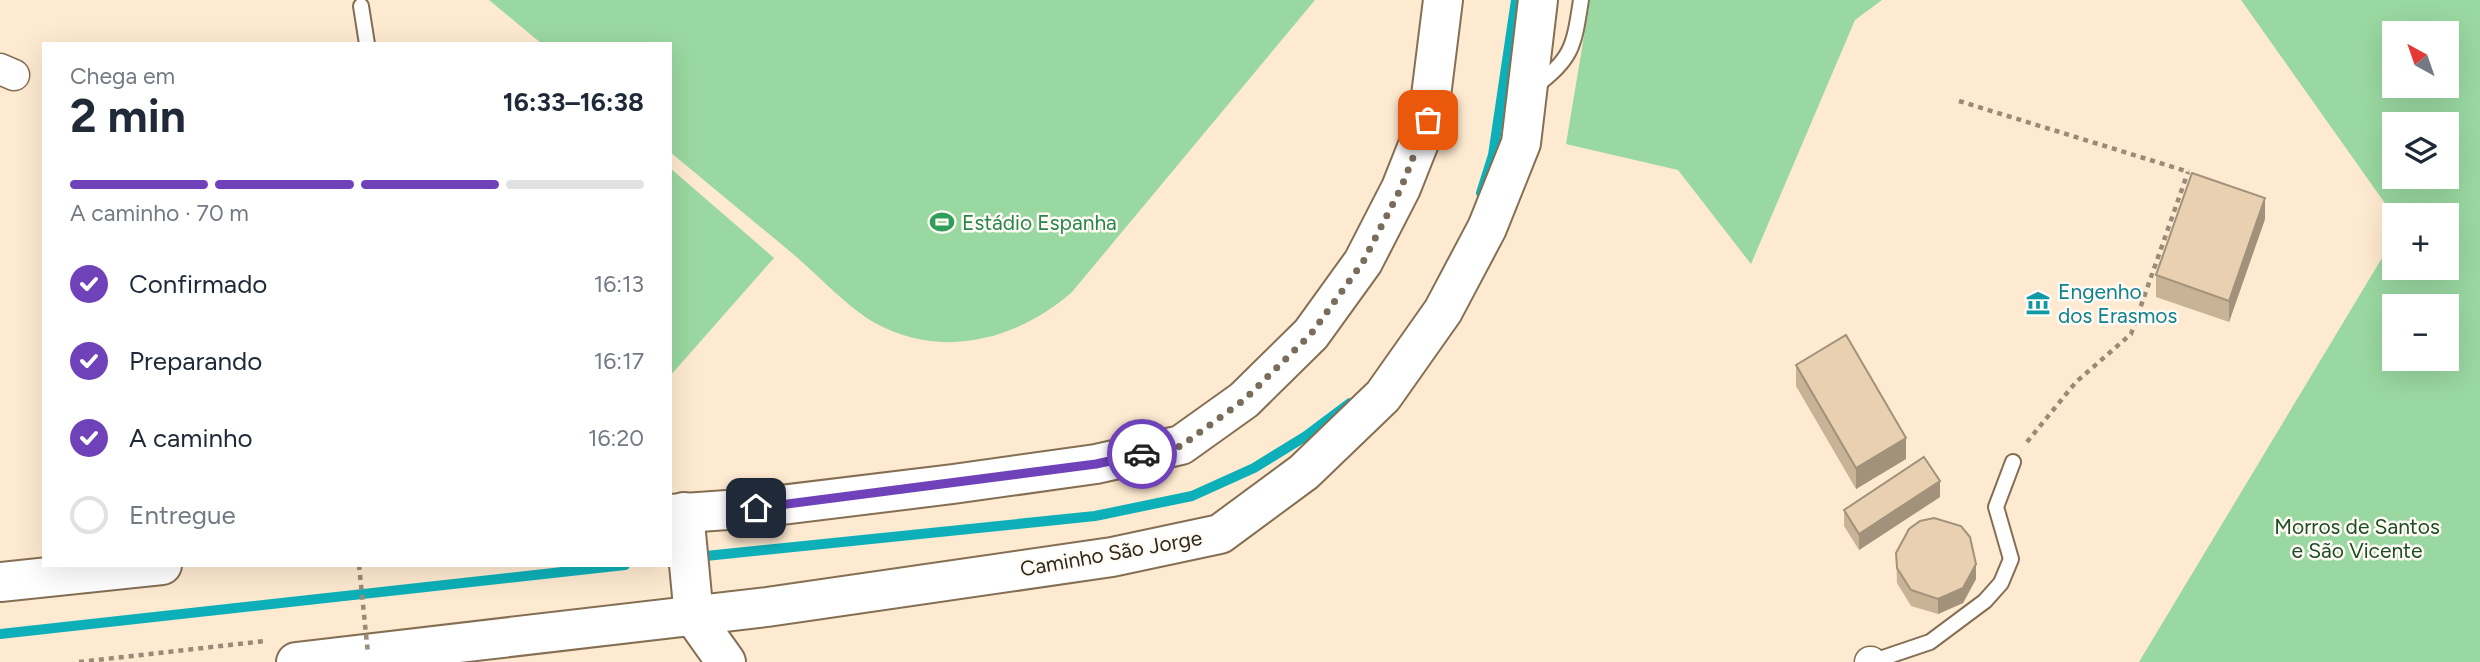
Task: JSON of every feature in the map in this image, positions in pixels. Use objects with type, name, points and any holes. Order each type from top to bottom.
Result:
[{"type":"street","points":[[726,662],[694,617],[680,517],[1096,464],[1181,446],[1244,400],[1311,334],[1363,262],[1401,188],[1428,120],[1443,0]]},
{"type":"street","name":"Caminho São Jorge","points":[[296,662],[694,617],[1112,557],[1220,534],[1304,472],[1383,396],[1443,311],[1487,228],[1521,143],[1538,0]]},
{"type":"street","points":[[0,582],[69,570],[125,567]]},
{"type":"lane","points":[[1527,92],[1558,70],[1569,52],[1574,43],[1581,0]]},
{"type":"lane","points":[[361,6],[367,42]]},
{"type":"lane","points":[[1871,662],[1930,642],[1975,609],[2001,583],[2011,559],[1996,507],[2012,463]]},
{"type":"path","points":[[1959,102],[2201,177]]},
{"type":"path","points":[[2012,463],[2076,382],[2131,334],[2188,172]]},
{"type":"path","points":[[359,567],[368,654]]},
{"type":"green space","name":"Estádio Espanha","points":[[489,0],[1315,0],[1072,292],[1050,309],[1003,333],[952,342],[926,341],[900,334],[865,317],[672,154],[672,42],[540,42]]},
{"type":"green space","points":[[1590,0],[1882,0],[1855,20],[1751,264],[1678,170],[1566,144]]},
{"type":"green space","name":"Morros de Santos e São Vicente","points":[[2241,0],[2480,0],[2480,662],[2139,662],[2382,258],[2382,280],[2459,280],[2459,203],[2385,203]]},
{"type":"green space","points":[[672,170],[774,258],[672,374]]},
{"type":"building","points":[[2192,173],[2265,198],[2229,301],[2156,275]]},
{"type":"building","points":[[1846,335],[1906,438],[1856,468],[1796,365]]},
{"type":"building","points":[[1924,457],[1940,481],[1859,534],[1844,510]]},
{"type":"building","points":[[1934,518],[1961,526],[1970,537],[1976,564],[1963,588],[1938,599],[1911,590],[1897,568],[1896,553],[1909,529],[1920,521]]},
{"type":"waterway","points":[[1481,193],[1493,155],[1516,0]]},
{"type":"waterway","points":[[696,557],[1095,516],[1192,496],[1254,468],[1306,436],[1350,403]]},
{"type":"waterway","points":[[0,634],[607,567]]},
{"type":"way so far","points":[[1142,454],[1181,446],[1244,400],[1311,334],[1363,262],[1401,188],[1428,120]]},
{"type":"place","name":"Estádio Espanha","points":[[942,222]]},
{"type":"place","name":"Engenho dos Erasmos","points":[[2038,303]]},
{"type":"route","points":[[756,508],[1096,464],[1142,454]]}]
